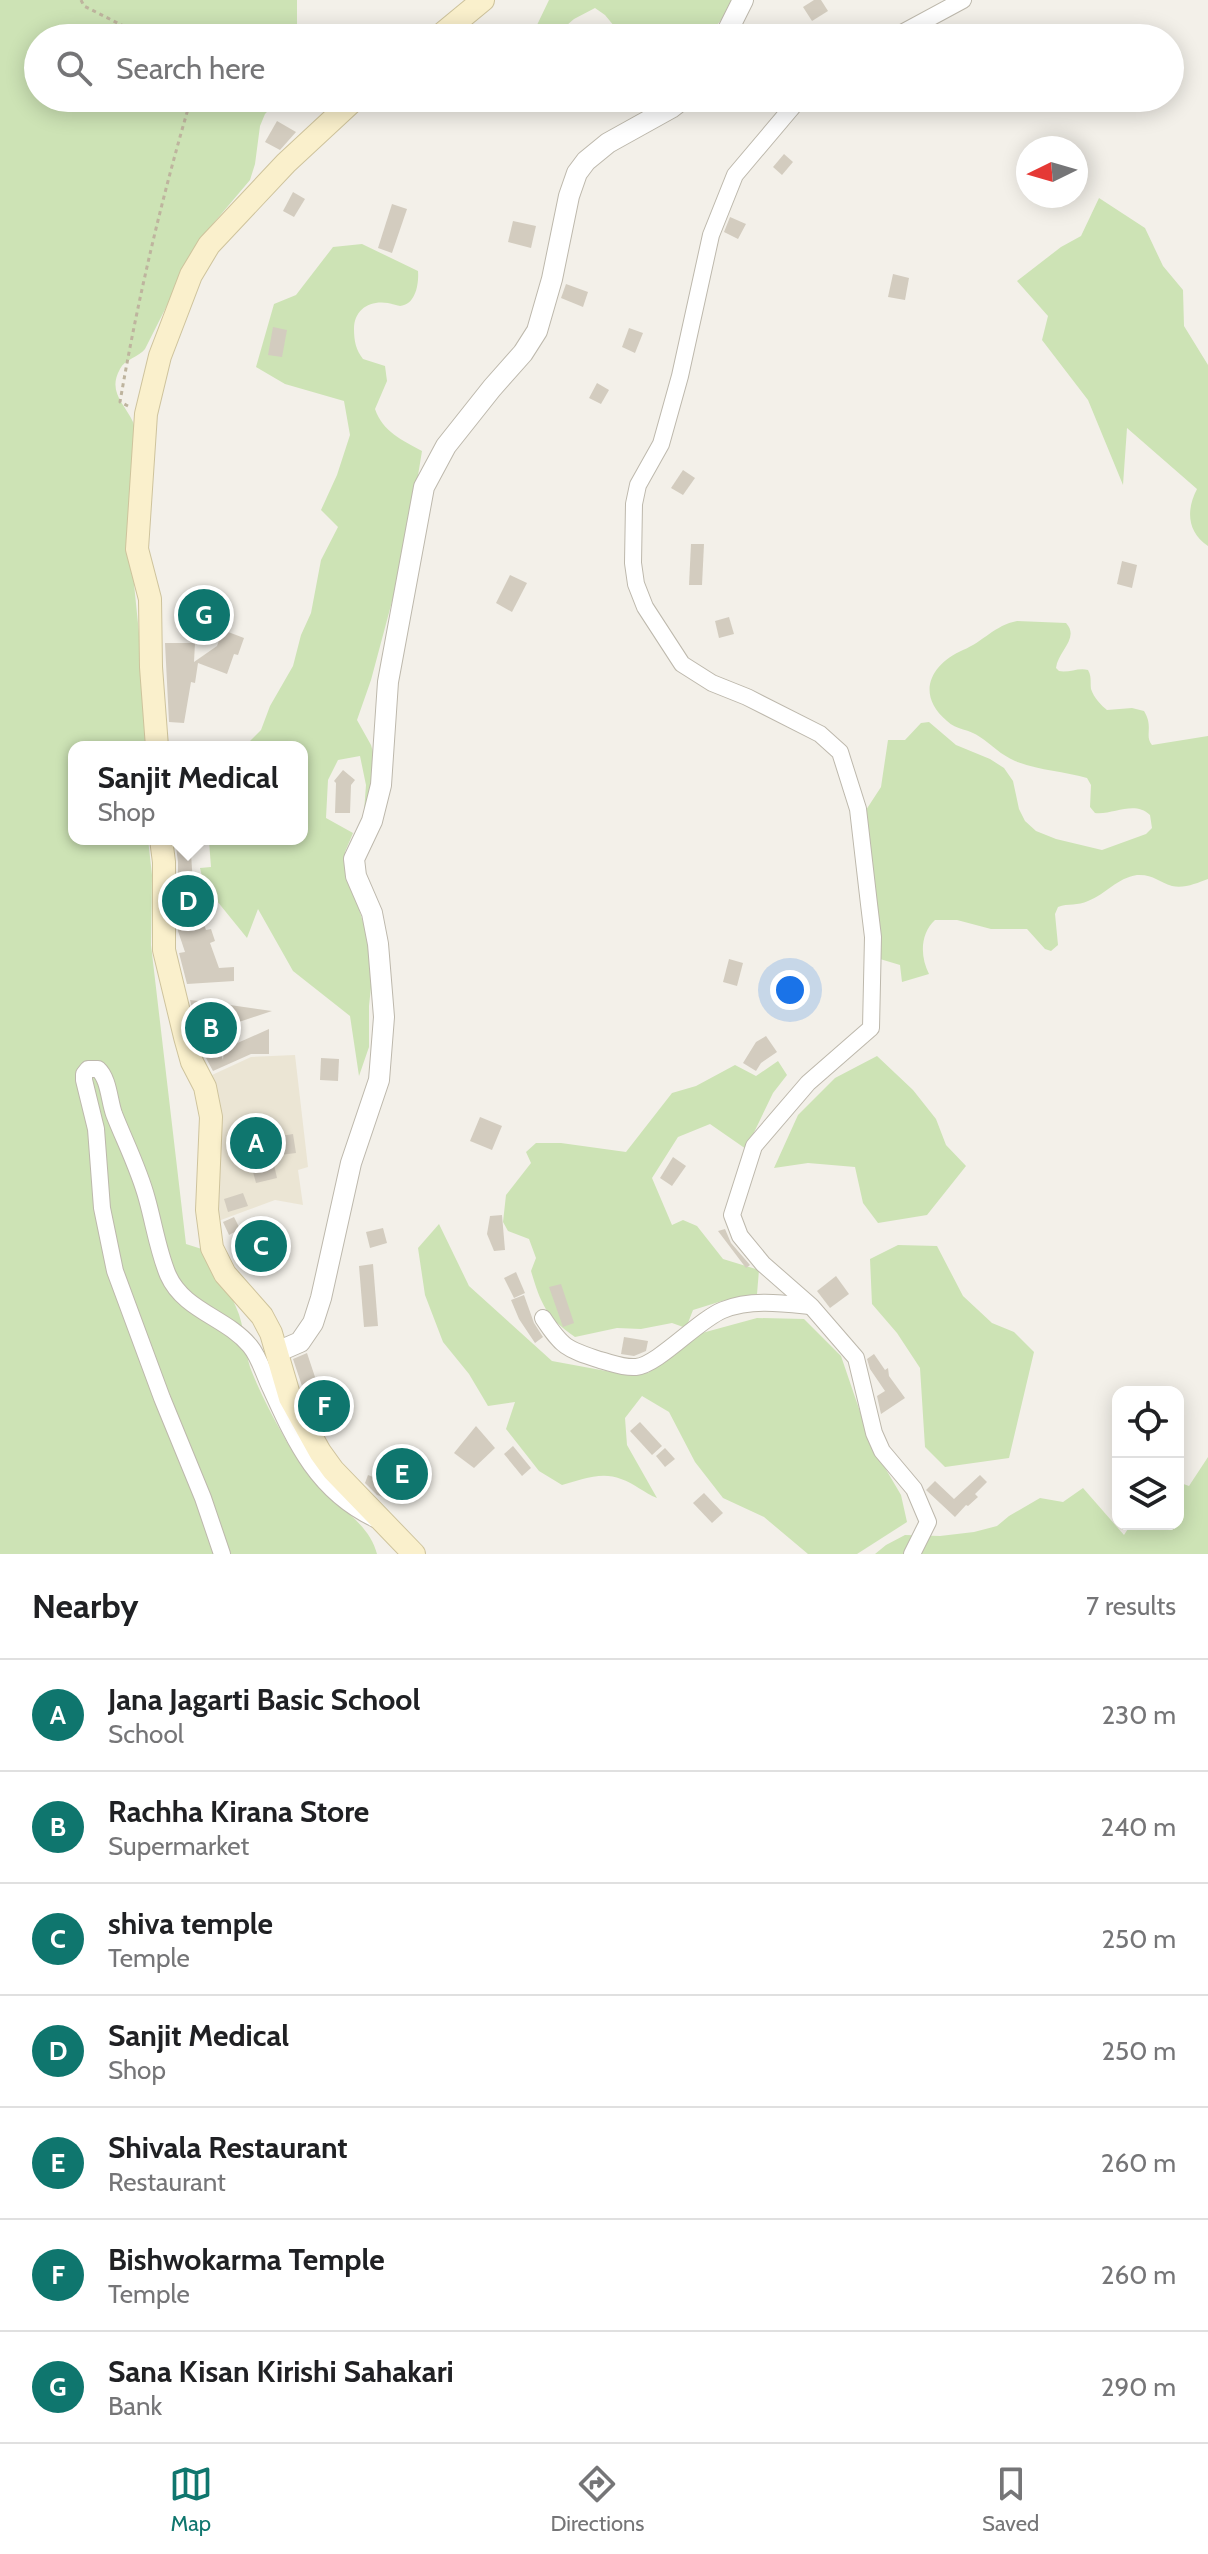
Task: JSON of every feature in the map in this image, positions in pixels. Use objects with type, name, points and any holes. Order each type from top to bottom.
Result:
[{"type":"main road","points":[[454,24],[483,0]]},
{"type":"main road","points":[[157,741],[150,599],[137,549],[146,414],[167,334],[199,259],[209,245],[286,163],[341,112]]},
{"type":"main road","points":[[162,845],[164,950],[192,1062],[205,1087],[211,1117],[208,1232],[212,1248],[225,1274],[262,1316],[271,1333],[290,1398],[320,1452],[333,1470],[414,1554]]},
{"type":"street","points":[[731,24],[743,0]]},
{"type":"street","points":[[919,24],[963,0]]},
{"type":"street","points":[[277,1352],[300,1342],[313,1323],[351,1163],[379,1080],[384,1017],[378,944],[372,913],[356,876],[354,859],[372,821],[381,785],[388,682],[424,487],[446,446],[523,353],[537,331],[577,173],[608,143],[664,112]]},
{"type":"street","points":[[788,112],[735,175],[711,235],[661,444],[638,485],[634,504],[633,563],[636,584],[645,607],[682,664],[712,683],[820,734],[840,752],[856,798],[873,937],[871,1028],[808,1083],[754,1146],[732,1215],[740,1236],[763,1264],[811,1306],[856,1358],[869,1418],[882,1451],[914,1489],[928,1522],[912,1554]]},
{"type":"street","points":[[222,1554],[115,1271],[102,1208],[96,1129],[84,1080],[88,1069],[98,1069],[104,1076],[114,1114],[138,1171],[162,1260],[174,1287],[187,1302],[227,1325],[250,1346],[307,1459],[326,1485],[358,1511],[384,1523]]},
{"type":"street","points":[[543,1318],[556,1338],[569,1350],[624,1367],[640,1367],[650,1363],[722,1310],[768,1303],[811,1306]]},
{"type":"path","points":[[81,0],[84,6],[119,24]]},
{"type":"path","points":[[146,414],[120,402],[159,207],[187,112]]},
{"type":"shaded area","points":[[295,1055],[308,1167],[298,1170],[303,1205],[275,1200],[202,1227],[212,1075],[251,1057]]},
{"type":"green space","points":[[0,0],[297,0],[297,24],[24,24],[24,112],[267,112],[260,126],[250,180],[201,238],[145,349],[122,366],[116,377],[116,391],[133,422],[137,441],[133,574],[142,663],[145,741],[68,741],[68,845],[149,845],[152,875],[151,945],[186,1244],[208,1251],[226,1286],[239,1314],[255,1379],[293,1453],[318,1486],[366,1531],[377,1554],[0,1554]]},
{"type":"green space","points":[[549,0],[736,0],[718,24],[612,24],[595,8],[568,24],[537,24]]},
{"type":"green space","points":[[1099,198],[1145,228],[1163,266],[1183,290],[1184,326],[1208,365],[1208,546],[1196,534],[1190,520],[1197,489],[1127,428],[1123,485],[1088,400],[1042,340],[1048,316],[1017,281],[1061,247],[1081,236]]},
{"type":"green space","points":[[362,244],[418,271],[417,287],[410,302],[400,306],[381,302],[369,305],[357,316],[354,329],[356,345],[363,359],[385,366],[387,381],[375,409],[378,417],[394,434],[422,451],[406,549],[371,680],[357,720],[371,745],[378,769],[363,825],[366,785],[360,756],[338,760],[328,780],[326,818],[353,833],[345,852],[369,941],[373,968],[369,1047],[359,1076],[350,1016],[293,971],[258,909],[247,938],[204,885],[200,868],[211,867],[209,845],[308,845],[308,741],[250,741],[261,730],[270,706],[293,666],[311,613],[321,560],[338,527],[321,510],[350,435],[344,401],[285,384],[256,367],[274,304],[296,295],[333,247]]},
{"type":"green space","points":[[1017,621],[1066,623],[1070,629],[1070,639],[1056,668],[1059,671],[1088,670],[1092,692],[1107,710],[1132,708],[1144,711],[1152,745],[1208,736],[1208,879],[1177,887],[1137,875],[1123,879],[1084,903],[1058,907],[1055,914],[1058,945],[1051,951],[1045,949],[1027,929],[991,929],[957,920],[935,920],[926,932],[923,946],[929,974],[902,982],[900,965],[880,959],[866,810],[881,787],[888,740],[905,740],[921,723],[929,722],[956,745],[1004,768],[1013,781],[1025,821],[1036,831],[1056,839],[1102,850],[1146,834],[1152,828],[1150,815],[1137,809],[1095,813],[1090,807],[1091,785],[1087,778],[1015,761],[976,734],[951,724],[937,711],[930,690],[935,671],[942,663],[1002,626]]},
{"type":"green space","points":[[877,1056],[913,1090],[936,1119],[946,1145],[966,1166],[927,1215],[878,1223],[863,1203],[855,1167],[808,1163],[774,1168],[798,1115],[835,1078]]},
{"type":"green space","points":[[778,1061],[787,1075],[773,1093],[746,1149],[710,1124],[678,1137],[652,1178],[672,1225],[683,1220],[697,1226],[723,1259],[759,1270],[757,1294],[693,1310],[686,1328],[672,1323],[641,1329],[617,1328],[575,1337],[565,1330],[546,1309],[538,1292],[531,1271],[536,1258],[529,1239],[508,1231],[503,1222],[506,1195],[531,1163],[526,1152],[536,1143],[561,1143],[626,1152],[672,1093],[696,1086],[735,1065],[756,1076]]},
{"type":"green space","points":[[439,1224],[469,1286],[552,1361],[617,1373],[648,1373],[702,1333],[757,1318],[804,1319],[841,1356],[871,1444],[901,1495],[907,1522],[857,1554],[808,1554],[764,1517],[723,1498],[695,1462],[669,1412],[642,1396],[625,1418],[627,1445],[657,1498],[614,1477],[591,1477],[562,1485],[539,1471],[506,1429],[515,1402],[488,1406],[469,1374],[443,1342],[425,1295],[418,1248]]},
{"type":"green space","points":[[898,1245],[937,1246],[963,1296],[992,1323],[1014,1332],[1034,1352],[1009,1458],[945,1467],[925,1447],[920,1368],[897,1333],[872,1304],[870,1259]]},
{"type":"green space","points":[[1208,1457],[1208,1554],[875,1554],[905,1535],[940,1536],[997,1526],[1040,1498],[1063,1502],[1083,1488],[1112,1521],[1112,1530],[1120,1530],[1124,1535],[1127,1530],[1184,1530],[1184,1484],[1189,1486]]},
{"type":"building","points":[[814,0],[821,0],[828,11],[812,21],[803,7]]},
{"type":"building","points":[[277,121],[296,132],[280,150],[265,142]]},
{"type":"building","points":[[784,154],[793,162],[782,175],[773,167]]},
{"type":"building","points":[[293,192],[305,199],[294,217],[283,211]]},
{"type":"building","points":[[392,204],[407,209],[392,253],[378,248]]},
{"type":"building","points":[[730,217],[746,224],[738,239],[724,232]]},
{"type":"building","points":[[513,221],[536,226],[531,248],[508,242]]},
{"type":"building","points":[[893,274],[909,278],[905,300],[888,297]]},
{"type":"building","points":[[566,284],[588,292],[583,307],[561,298]]},
{"type":"building","points":[[273,327],[287,330],[282,357],[268,355]]},
{"type":"building","points":[[629,328],[643,333],[635,353],[622,347]]},
{"type":"building","points":[[597,383],[609,390],[601,404],[589,398]]},
{"type":"building","points":[[683,470],[695,478],[683,495],[671,488]]},
{"type":"building","points":[[691,544],[704,544],[702,585],[689,585]]},
{"type":"building","points":[[1122,561],[1137,565],[1132,588],[1117,584]]},
{"type":"building","points":[[510,575],[527,583],[512,612],[496,603]]},
{"type":"building","points":[[729,617],[734,634],[719,638],[715,621]]},
{"type":"building","points":[[223,630],[244,638],[227,674],[198,663],[195,683],[191,682],[184,723],[169,722],[165,643],[195,643],[194,662],[217,646]]},
{"type":"building","points":[[343,770],[355,780],[351,785],[350,813],[335,813],[334,781]]},
{"type":"building","points":[[176,845],[190,845],[193,884],[201,916],[206,930],[211,929],[215,941],[210,943],[219,968],[234,967],[234,981],[187,984],[179,953],[185,952],[178,931],[178,920],[181,919]]},
{"type":"building","points":[[729,959],[743,963],[737,986],[723,982]]},
{"type":"building","points":[[190,1000],[199,1001],[214,1031],[199,1036]]},
{"type":"building","points":[[230,1005],[272,1011],[227,1026]]},
{"type":"building","points":[[269,1029],[269,1054],[251,1054],[213,1071],[206,1058],[220,1051],[223,1060],[224,1049]]},
{"type":"building","points":[[766,1036],[777,1052],[761,1063],[756,1071],[743,1063],[756,1042]]},
{"type":"building","points":[[321,1058],[339,1059],[338,1081],[320,1080]]},
{"type":"building","points":[[480,1117],[502,1126],[492,1150],[470,1141]]},
{"type":"building","points":[[293,1134],[296,1153],[272,1156],[277,1178],[256,1183],[246,1146]]},
{"type":"building","points":[[673,1157],[686,1166],[672,1186],[660,1178]]},
{"type":"building","points":[[243,1193],[248,1206],[228,1212],[224,1199]]},
{"type":"building","points":[[502,1215],[505,1250],[494,1251],[487,1234],[490,1216]]},
{"type":"building","points":[[234,1217],[240,1229],[229,1235],[223,1222]]},
{"type":"building","points":[[383,1228],[387,1243],[370,1248],[366,1232]]},
{"type":"building","points":[[725,1229],[731,1243],[750,1265],[746,1268],[718,1231]]},
{"type":"building","points":[[373,1264],[378,1326],[364,1327],[359,1266]]},
{"type":"building","points":[[516,1272],[525,1293],[514,1298],[504,1278]]},
{"type":"building","points":[[836,1276],[849,1294],[830,1308],[817,1291]]},
{"type":"building","points":[[561,1284],[574,1323],[563,1327],[549,1287]]},
{"type":"building","points":[[524,1295],[534,1323],[543,1337],[535,1343],[511,1300]]},
{"type":"building","points":[[624,1337],[648,1341],[646,1351],[634,1356],[621,1354]]},
{"type":"building","points":[[307,1353],[317,1383],[306,1398],[293,1359]]},
{"type":"building","points":[[874,1354],[885,1370],[888,1368],[889,1376],[905,1398],[881,1414],[877,1396],[885,1391],[867,1359]]},
{"type":"building","points":[[640,1422],[662,1446],[652,1455],[630,1431]]},
{"type":"building","points":[[476,1426],[495,1448],[474,1468],[454,1453]]},
{"type":"building","points":[[513,1446],[531,1468],[522,1476],[504,1454]]},
{"type":"building","points":[[665,1448],[675,1459],[665,1467],[656,1456]]},
{"type":"building","points":[[368,1475],[391,1484],[386,1498],[377,1495],[365,1483]]},
{"type":"building","points":[[980,1475],[987,1482],[975,1494],[978,1497],[955,1517],[926,1490],[935,1481],[954,1499]]},
{"type":"building","points":[[704,1493],[723,1513],[712,1523],[693,1503]]},
{"type":"place","name":"Sana Kisan Kirishi Sahakari","points":[[204,615]]},
{"type":"place","name":"Sanjit Medical","points":[[188,901]]},
{"type":"place","name":"Rachha Kirana Store","points":[[211,1028]]},
{"type":"place","name":"Jana Jagarti Basic School","points":[[256,1143]]},
{"type":"place","name":"shiva temple","points":[[261,1246]]},
{"type":"place","name":"Bishwokarma Temple","points":[[324,1406]]},
{"type":"place","name":"Shivala Restaurant","points":[[402,1474]]}]
